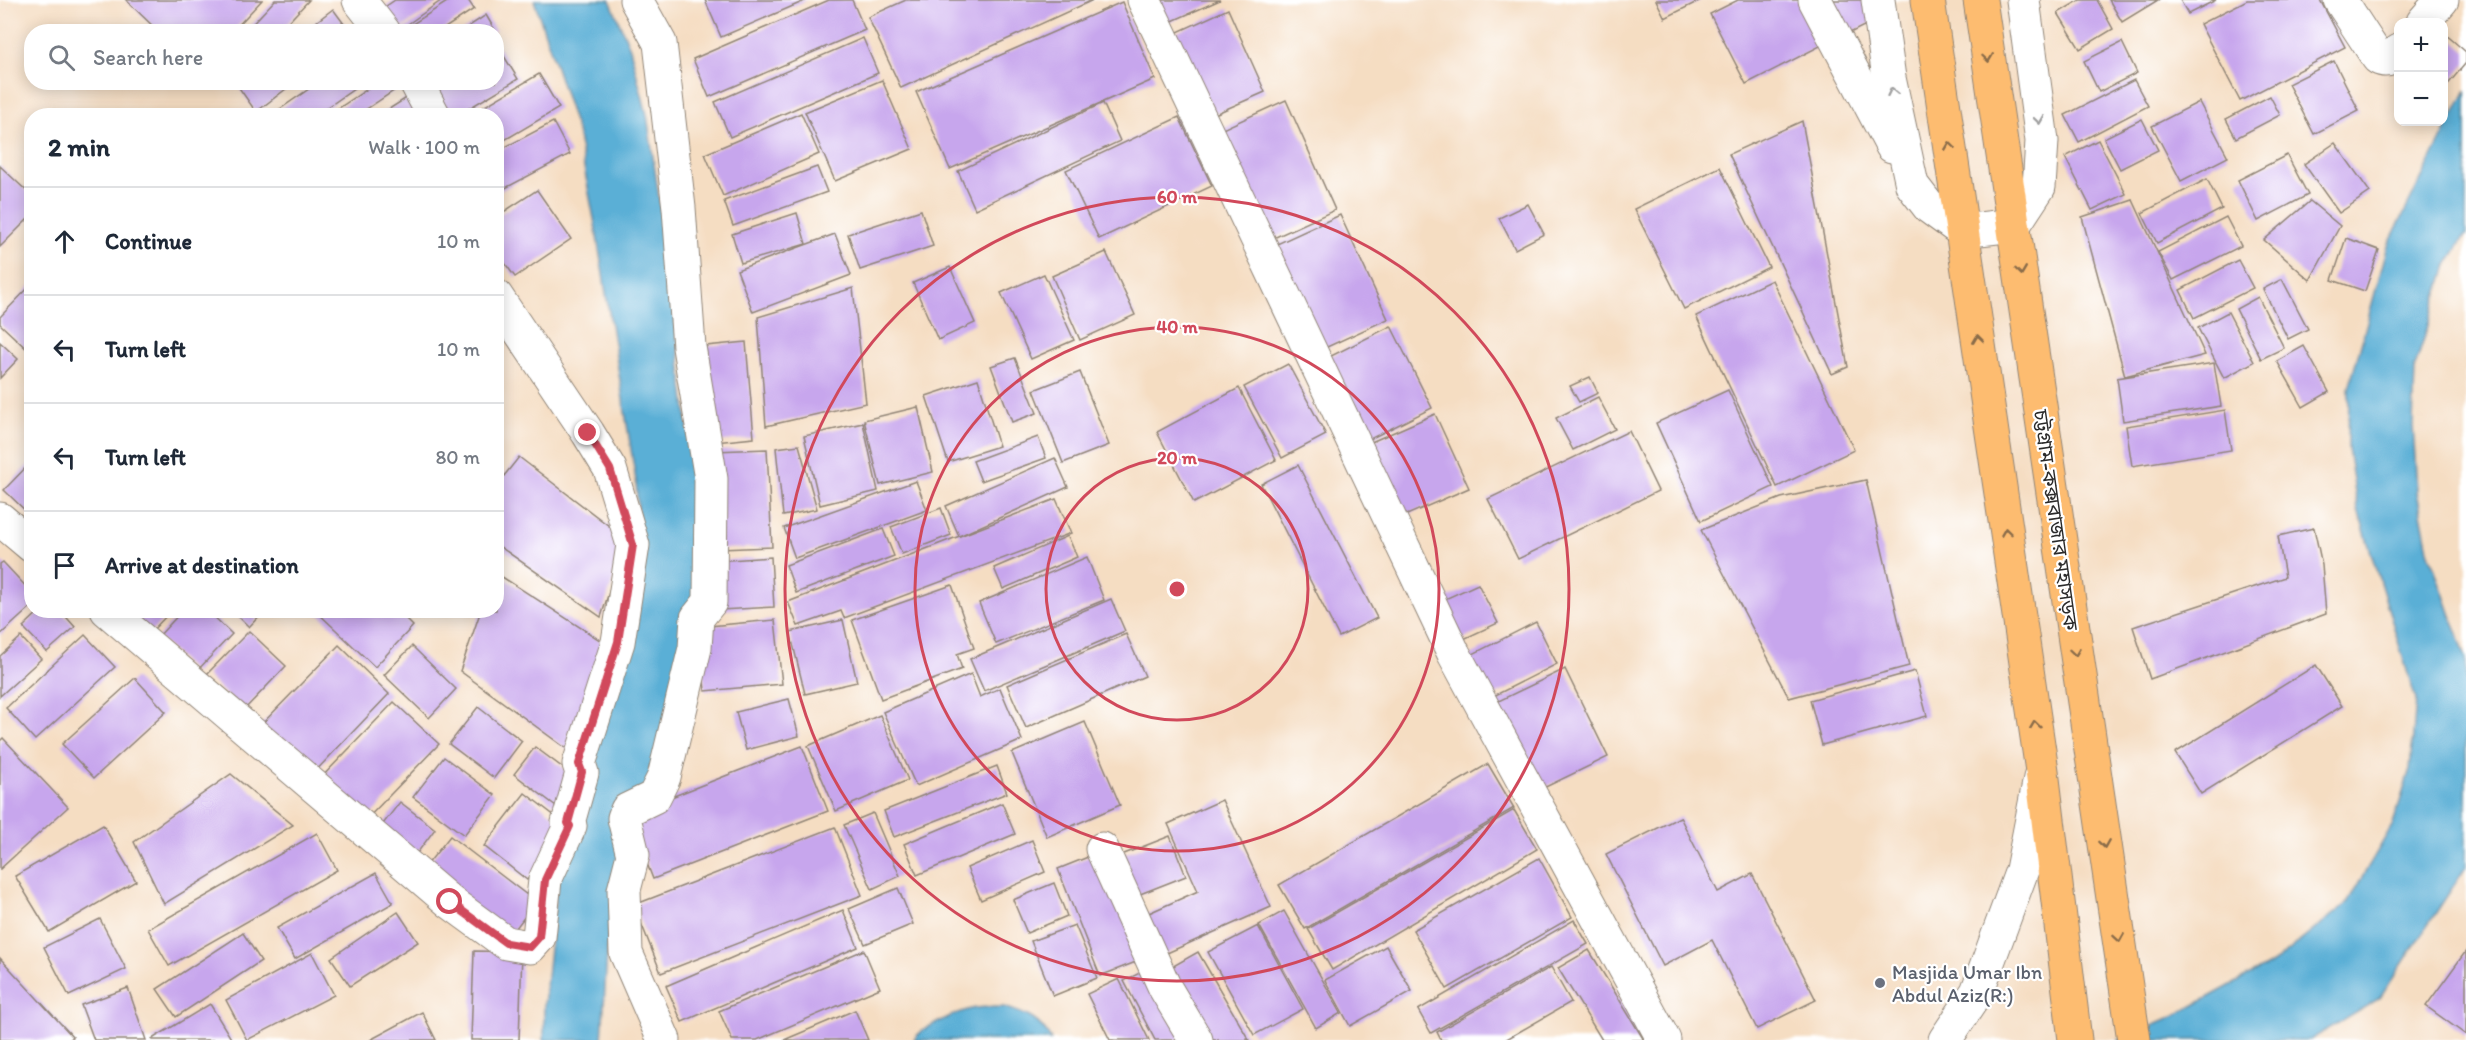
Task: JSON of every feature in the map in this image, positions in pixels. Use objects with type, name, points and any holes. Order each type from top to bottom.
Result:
[{"type":"highway","points":[[1928,0],[2042,771],[2075,1040]]},
{"type":"highway","name":"চট্টগ্রাম-কক্সবাজার মহাসড়ক","points":[[1980,0],[2134,1040]]},
{"type":"street","points":[[359,0],[378,24]]},
{"type":"street","points":[[636,0],[660,43],[679,208],[689,347],[711,479],[710,603],[697,618],[695,648],[664,777],[654,796],[627,810],[624,818],[633,855],[624,890],[626,953],[664,1040]]},
{"type":"street","points":[[1144,0],[1454,654],[1665,1040]]},
{"type":"street","points":[[1815,0],[1912,185],[1929,207],[1962,231],[2014,225],[2039,187],[2042,141],[2023,0]]},
{"type":"street","points":[[1878,0],[1889,78],[1912,185]]},
{"type":"street","points":[[2340,0],[2378,58],[2384,61],[2394,56]]},
{"type":"street","points":[[2426,18],[2442,0]]},
{"type":"street","points":[[420,90],[430,108]]},
{"type":"street","points":[[116,618],[450,902],[506,943],[530,947],[539,937],[545,880],[570,826],[568,823],[582,772],[579,764],[618,642],[633,545],[610,469],[504,308]]},
{"type":"street","points":[[0,519],[24,539]]},
{"type":"street","points":[[1946,1040],[1977,992],[2022,870],[2042,771]]},
{"type":"street","points":[[1102,849],[1166,988],[1196,1040]]},
{"type":"water","points":[[534,0],[610,0],[630,48],[647,115],[669,268],[703,551],[686,664],[618,877],[608,935],[602,1040],[544,1040],[544,1005],[557,882],[642,576],[636,481],[595,224],[577,131]]},
{"type":"water","points":[[2466,90],[2466,234],[2447,265],[2415,367],[2413,425],[2417,492],[2428,550],[2466,658],[2466,867],[2380,998],[2310,1040],[2118,1040],[2178,1014],[2277,960],[2348,902],[2393,824],[2410,770],[2416,700],[2358,510],[2348,449],[2349,388],[2388,245]]},
{"type":"water","points":[[1004,1007],[1032,1018],[1051,1040],[914,1040],[932,1025],[961,1012],[976,1008]]},
{"type":"building","points":[[126,0],[262,0],[240,24],[151,24]]},
{"type":"building","points":[[275,0],[309,0],[286,24],[252,24]]},
{"type":"building","points":[[395,0],[442,0],[408,24],[393,24],[382,9]]},
{"type":"building","points":[[450,0],[468,0],[474,9],[451,24],[412,24]]},
{"type":"building","points":[[705,0],[807,0],[721,37]]},
{"type":"building","points":[[829,0],[852,0],[865,30],[709,97],[693,59]]},
{"type":"building","points":[[906,0],[1093,0],[901,88],[868,17]]},
{"type":"building","points":[[1149,0],[1220,0],[1161,26]]},
{"type":"building","points":[[1656,0],[1701,0],[1665,18]]},
{"type":"building","points":[[1738,0],[1809,0],[1830,41],[1746,84],[1710,14]]},
{"type":"building","points":[[1821,0],[1865,0],[1876,20],[1840,38]]},
{"type":"building","points":[[2080,0],[2097,0],[2113,29],[2080,49],[2058,13]]},
{"type":"building","points":[[2109,0],[2158,0],[2122,22]]},
{"type":"building","points":[[2180,0],[2216,0],[2188,14]]},
{"type":"building","points":[[2247,0],[2320,0],[2345,47],[2240,101],[2200,24]]},
{"type":"building","points":[[1122,2],[1155,79],[950,169],[916,92]]},
{"type":"building","points":[[333,9],[344,24],[313,24]]},
{"type":"building","points":[[1228,9],[1265,92],[1208,117],[1171,35]]},
{"type":"building","points":[[486,15],[491,24],[472,24]]},
{"type":"building","points":[[2448,36],[2466,52],[2466,63],[2448,84]]},
{"type":"building","points":[[863,38],[878,73],[730,137],[715,102]]},
{"type":"building","points":[[2122,42],[2137,73],[2099,92],[2084,61]]},
{"type":"building","points":[[504,56],[518,79],[504,87]]},
{"type":"building","points":[[2334,61],[2359,111],[2314,134],[2288,84]]},
{"type":"building","points":[[539,74],[559,108],[504,140],[504,108],[482,108]]},
{"type":"building","points":[[882,80],[912,149],[835,181],[805,112]]},
{"type":"building","points":[[2134,80],[2148,106],[2079,142],[2065,115]]},
{"type":"building","points":[[241,90],[285,90],[261,108],[253,108]]},
{"type":"building","points":[[307,90],[352,90],[327,108],[282,108]]},
{"type":"building","points":[[366,90],[395,90],[368,108],[339,108]]},
{"type":"building","points":[[430,90],[500,90],[469,108],[441,108]]},
{"type":"building","points":[[411,95],[419,108],[391,108]]},
{"type":"building","points":[[2270,96],[2280,115],[2236,138],[2226,119]]},
{"type":"building","points":[[1286,100],[1335,210],[1267,241],[1218,131]]},
{"type":"building","points":[[2199,102],[2228,157],[2181,181],[2152,126]]},
{"type":"building","points":[[1103,103],[1120,141],[975,209],[958,171]]},
{"type":"building","points":[[801,113],[819,154],[723,196],[705,154]]},
{"type":"building","points":[[1179,117],[1212,186],[1099,239],[1066,170]]},
{"type":"building","points":[[2142,119],[2158,150],[2120,169],[2104,138]]},
{"type":"building","points":[[1802,121],[1848,367],[1832,374],[1729,154]]},
{"type":"building","points":[[553,122],[570,154],[504,189],[504,148]]},
{"type":"building","points":[[2098,140],[2126,194],[2092,210],[2065,157]]},
{"type":"building","points":[[2335,143],[2370,192],[2339,213],[2304,164]]},
{"type":"building","points":[[2287,155],[2308,195],[2258,221],[2238,180]]},
{"type":"building","points":[[0,166],[24,188],[24,223],[0,247]]},
{"type":"building","points":[[817,167],[827,192],[733,226],[724,201]]},
{"type":"building","points":[[1720,167],[1769,267],[1684,309],[1634,209]]},
{"type":"building","points":[[2207,179],[2222,209],[2157,243],[2142,213]]},
{"type":"building","points":[[537,190],[571,239],[515,277],[504,262],[504,212]]},
{"type":"building","points":[[2133,200],[2205,355],[2125,376],[2082,217]]},
{"type":"building","points":[[2310,201],[2340,226],[2310,280],[2264,240]]},
{"type":"building","points":[[1528,204],[1544,234],[1515,249],[1499,218]]},
{"type":"building","points":[[921,210],[933,246],[860,270],[848,234]]},
{"type":"building","points":[[797,213],[806,244],[741,263],[732,234]]},
{"type":"building","points":[[1340,215],[1388,319],[1314,353],[1266,249]]},
{"type":"building","points":[[2226,217],[2241,246],[2173,280],[2158,252]]},
{"type":"building","points":[[835,234],[851,275],[753,312],[737,270]]},
{"type":"building","points":[[2346,238],[2379,250],[2365,291],[2332,280]]},
{"type":"building","points":[[1106,252],[1135,315],[1080,340],[1052,276]]},
{"type":"building","points":[[2238,260],[2253,288],[2194,318],[2180,290]]},
{"type":"building","points":[[950,267],[975,323],[938,340],[913,283]]},
{"type":"building","points":[[1044,274],[1074,340],[1031,359],[1001,293]]},
{"type":"building","points":[[2282,279],[2308,329],[2288,339],[2263,289]]},
{"type":"building","points":[[1772,280],[1854,450],[1777,487],[1696,316]]},
{"type":"building","points":[[853,288],[866,403],[766,426],[758,317]]},
{"type":"building","points":[[24,292],[24,346],[0,324],[0,317]]},
{"type":"building","points":[[2258,297],[2284,348],[2261,359],[2236,309]]},
{"type":"building","points":[[2228,312],[2254,362],[2224,378],[2198,328]]},
{"type":"building","points":[[1391,326],[1432,408],[1358,445],[1317,363]]},
{"type":"building","points":[[0,342],[18,359],[0,378]]},
{"type":"building","points":[[746,342],[754,438],[715,442],[706,346]]},
{"type":"building","points":[[2304,346],[2329,392],[2303,407],[2277,361]]},
{"type":"building","points":[[1015,358],[1037,413],[1012,422],[991,366]]},
{"type":"building","points":[[2214,363],[2221,406],[2123,421],[2117,378]]},
{"type":"building","points":[[1288,364],[1326,435],[1282,458],[1244,387]]},
{"type":"building","points":[[1080,372],[1109,445],[1063,463],[1034,390]]},
{"type":"building","points":[[1590,377],[1598,393],[1579,402],[1570,386]]},
{"type":"building","points":[[978,379],[999,446],[948,462],[926,396]]},
{"type":"building","points":[[1239,388],[1276,460],[1194,503],[1157,432]]},
{"type":"building","points":[[1728,390],[1773,487],[1701,521],[1656,423]]},
{"type":"building","points":[[1598,397],[1615,429],[1573,450],[1556,418]]},
{"type":"building","points":[[918,407],[933,472],[880,485],[864,420]]},
{"type":"building","points":[[2225,410],[2231,450],[2132,466],[2126,426]]},
{"type":"building","points":[[1435,414],[1469,488],[1393,521],[1360,447]]},
{"type":"building","points":[[863,423],[878,491],[820,505],[804,436]]},
{"type":"building","points":[[1629,431],[1658,491],[1518,559],[1488,499]]},
{"type":"building","points":[[1038,437],[1046,458],[981,481],[973,461]]},
{"type":"building","points":[[799,445],[817,509],[783,516],[776,448]]},
{"type":"building","points":[[767,449],[772,547],[720,549],[715,451]]},
{"type":"building","points":[[519,457],[626,539],[601,617],[504,550],[504,476]]},
{"type":"building","points":[[1055,458],[1068,487],[959,536],[946,506]]},
{"type":"building","points":[[1298,465],[1377,618],[1339,637],[1261,484]]},
{"type":"building","points":[[24,469],[24,509],[4,490]]},
{"type":"building","points":[[1866,480],[1909,666],[1789,698],[1701,530],[1781,498]]},
{"type":"building","points":[[916,481],[927,510],[795,558],[784,528]]},
{"type":"building","points":[[1056,499],[1071,533],[844,618],[841,611],[798,626],[788,602]]},
{"type":"building","points":[[941,508],[951,535],[902,554],[891,527]]},
{"type":"building","points":[[2314,528],[2322,565],[2326,614],[2150,679],[2133,627],[2285,577],[2278,536]]},
{"type":"building","points":[[883,529],[894,556],[796,593],[786,565]]},
{"type":"building","points":[[1068,536],[1077,557],[1003,589],[994,568]]},
{"type":"building","points":[[771,557],[774,607],[720,610],[716,561]]},
{"type":"building","points":[[1087,557],[1104,600],[996,644],[979,603]]},
{"type":"building","points":[[3,562],[24,584],[24,613],[0,635],[0,564]]},
{"type":"building","points":[[504,578],[603,642],[571,752],[460,671],[478,618],[504,618]]},
{"type":"building","points":[[1478,584],[1498,623],[1453,644],[1434,604]]},
{"type":"building","points":[[952,585],[974,648],[957,654],[962,669],[881,699],[852,620]]},
{"type":"building","points":[[1111,599],[1125,631],[984,691],[970,659]]},
{"type":"building","points":[[33,618],[67,618],[75,627],[47,652],[23,627]]},
{"type":"building","points":[[134,618],[164,618],[150,633]]},
{"type":"building","points":[[176,618],[215,618],[232,634],[195,673],[158,637]]},
{"type":"building","points":[[240,618],[257,618],[249,627]]},
{"type":"building","points":[[323,618],[405,618],[413,626],[375,667]]},
{"type":"building","points":[[775,620],[782,684],[705,691],[699,627]]},
{"type":"building","points":[[843,620],[857,682],[805,694],[790,632]]},
{"type":"building","points":[[1536,622],[1557,664],[1482,702],[1461,660]]},
{"type":"building","points":[[249,631],[286,666],[243,711],[206,675]]},
{"type":"building","points":[[1126,634],[1145,676],[1026,728],[1007,685]]},
{"type":"building","points":[[85,635],[115,667],[35,740],[6,708]]},
{"type":"building","points":[[21,637],[41,659],[0,696],[0,656]]},
{"type":"building","points":[[339,645],[389,694],[309,778],[257,729]]},
{"type":"building","points":[[412,646],[456,689],[429,718],[384,675]]},
{"type":"building","points":[[2316,665],[2342,706],[2201,794],[2175,753]]},
{"type":"building","points":[[1565,669],[1608,757],[1531,794],[1488,706]]},
{"type":"building","points":[[1915,671],[1927,716],[1822,745],[1810,700]]},
{"type":"building","points":[[971,674],[980,697],[1000,688],[1022,740],[916,786],[883,712]]},
{"type":"building","points":[[135,678],[166,712],[94,778],[62,744]]},
{"type":"building","points":[[789,699],[799,736],[746,750],[736,712]]},
{"type":"building","points":[[394,702],[439,744],[364,822],[319,780]]},
{"type":"building","points":[[478,707],[522,741],[494,778],[449,744]]},
{"type":"building","points":[[880,715],[908,780],[836,811],[808,746]]},
{"type":"building","points":[[1085,722],[1120,805],[1047,837],[1012,753]]},
{"type":"building","points":[[3,738],[68,807],[0,869],[0,741]]},
{"type":"building","points":[[802,746],[828,811],[653,879],[628,814]]},
{"type":"building","points":[[535,747],[578,779],[556,806],[514,774]]},
{"type":"building","points":[[444,757],[495,795],[464,835],[413,797]]},
{"type":"building","points":[[1488,764],[1514,808],[1305,929],[1279,885]]},
{"type":"building","points":[[997,766],[1007,793],[894,837],[884,811]]},
{"type":"building","points":[[231,774],[293,825],[164,904],[134,842]]},
{"type":"building","points":[[525,793],[569,827],[527,880],[484,846]]},
{"type":"building","points":[[1222,800],[1271,907],[1158,957],[1140,917],[1198,891],[1168,824]]},
{"type":"building","points":[[400,802],[435,829],[412,860],[376,833]]},
{"type":"building","points":[[1002,803],[1015,834],[917,875],[904,844]]},
{"type":"building","points":[[1514,810],[1537,849],[1332,970],[1308,929]]},
{"type":"building","points":[[873,813],[900,876],[872,889],[844,825]]},
{"type":"building","points":[[1680,817],[1718,892],[1752,874],[1816,1000],[1757,1029],[1712,940],[1663,966],[1606,854]]},
{"type":"building","points":[[103,825],[136,881],[49,932],[15,876]]},
{"type":"building","points":[[835,827],[862,895],[661,973],[634,905]]},
{"type":"building","points":[[317,833],[337,870],[169,966],[148,929]]},
{"type":"building","points":[[450,836],[536,902],[509,937],[422,871]]},
{"type":"building","points":[[1170,836],[1186,876],[1135,896],[1119,856]]},
{"type":"building","points":[[1032,840],[1045,872],[981,900],[967,868]]},
{"type":"building","points":[[1098,853],[1141,960],[1100,976],[1058,869]]},
{"type":"building","points":[[1539,858],[1572,917],[1447,989],[1413,930]]},
{"type":"building","points":[[376,873],[393,903],[295,959],[277,928]]},
{"type":"building","points":[[1054,883],[1067,916],[1027,933],[1013,900]]},
{"type":"building","points":[[898,888],[913,924],[865,944],[849,909]]},
{"type":"building","points":[[843,910],[858,947],[682,1022],[666,986]]},
{"type":"building","points":[[1284,911],[1341,1013],[1316,1028],[1259,925]]},
{"type":"building","points":[[398,912],[418,942],[350,986],[331,958]]},
{"type":"building","points":[[100,919],[126,969],[69,996],[44,947]]},
{"type":"building","points":[[1574,920],[1588,944],[1431,1033],[1418,1010]]},
{"type":"building","points":[[1075,925],[1097,978],[1053,996],[1031,941]]},
{"type":"building","points":[[1258,926],[1303,1009],[1254,1035],[1208,952]]},
{"type":"building","points":[[243,933],[261,961],[176,1017],[157,989]]},
{"type":"building","points":[[1386,946],[1412,991],[1350,1026],[1325,980]]},
{"type":"building","points":[[864,950],[880,988],[757,1040],[732,1040],[719,1011]]},
{"type":"building","points":[[1589,950],[1644,1040],[1602,1040],[1558,968]]},
{"type":"building","points":[[474,951],[522,952],[519,1040],[471,1040]]},
{"type":"building","points":[[2466,951],[2466,1035],[2426,1006]]},
{"type":"building","points":[[1198,952],[1249,1040],[1199,1040],[1161,973]]},
{"type":"building","points":[[312,953],[334,995],[247,1040],[226,1000]]},
{"type":"building","points":[[0,958],[73,1037],[69,1040],[0,1040]]},
{"type":"building","points":[[1151,967],[1190,1040],[1155,1040],[1124,981]]},
{"type":"building","points":[[1551,967],[1571,1002],[1505,1040],[1441,1040],[1437,1032]]},
{"type":"building","points":[[1119,979],[1149,1040],[1110,1040],[1087,994]]},
{"type":"building","points":[[128,988],[146,1040],[94,1040],[81,1005]]},
{"type":"building","points":[[210,1004],[232,1040],[152,1039]]},
{"type":"building","points":[[855,1010],[868,1040],[784,1040]]},
{"type":"building","points":[[422,1012],[436,1040],[370,1040]]},
{"type":"place","name":"Masjida Umar Ibn Abdul Aziz(R:)","points":[[1880,983]]},
{"type":"route","points":[[450,902],[506,943],[530,947],[539,937],[545,880],[570,826],[568,823],[582,772],[579,764],[618,642],[633,545],[610,469],[588,433]]}]
